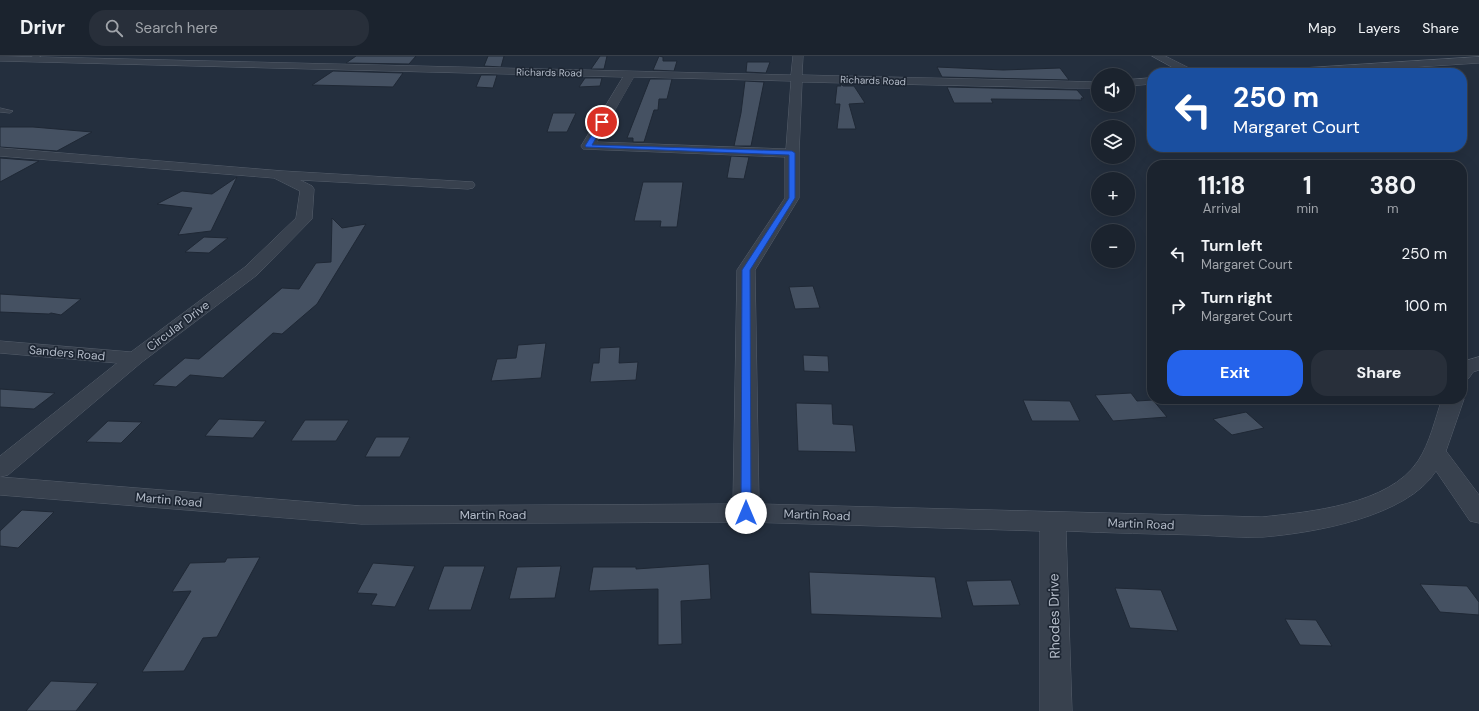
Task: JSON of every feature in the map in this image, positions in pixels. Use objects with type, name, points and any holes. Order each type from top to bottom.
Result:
[{"type":"street","points":[[746,513],[746,270],[792,198],[792,153],[798,56]]},
{"type":"street","points":[[1157,56],[1181,68]]},
{"type":"street","name":"Richards Road","points":[[0,58],[34,57],[630,74],[1091,85]]},
{"type":"street","points":[[1352,68],[1479,60]]},
{"type":"street","points":[[630,74],[588,146],[792,153]]},
{"type":"street","points":[[1135,82],[1147,81]]},
{"type":"street","name":"Circular Drive","points":[[0,152],[277,174],[468,185]]},
{"type":"street","name":"Circular Drive","points":[[0,469],[135,358],[251,271],[304,219],[308,189],[277,174]]},
{"type":"street","name":"Sanders Road","points":[[0,348],[135,358]]},
{"type":"street","points":[[1467,367],[1479,363]]},
{"type":"street","name":"Martin Road","points":[[0,486],[361,515],[746,513],[1262,527],[1345,514],[1397,492],[1421,474],[1434,451],[1451,404]]},
{"type":"street","points":[[1434,451],[1479,514]]},
{"type":"street","name":"Rhodes Drive","points":[[1053,521],[1056,711]]},
{"type":"lane","points":[[0,110],[10,111]]},
{"type":"building","points":[[356,56],[416,56],[409,64],[346,63]]},
{"type":"building","points":[[488,56],[504,56],[501,67],[484,66]]},
{"type":"building","points":[[600,56],[607,56],[604,69],[591,69]]},
{"type":"building","points":[[659,56],[663,57],[663,61],[677,61],[674,71],[653,70]]},
{"type":"building","points":[[747,62],[770,62],[766,73],[746,72]]},
{"type":"building","points":[[937,67],[1003,70],[1060,68],[1069,80],[942,77]]},
{"type":"building","points":[[333,71],[403,73],[393,87],[312,85]]},
{"type":"building","points":[[481,75],[497,75],[493,88],[476,87]]},
{"type":"building","points":[[585,78],[602,78],[600,86],[579,87]]},
{"type":"building","points":[[650,79],[672,79],[667,99],[659,99],[658,110],[654,110],[644,142],[633,142],[633,138],[627,138]]},
{"type":"building","points":[[745,81],[764,82],[751,146],[734,146],[741,113]]},
{"type":"building","points":[[841,84],[843,86],[854,86],[865,103],[849,104],[856,129],[837,129],[840,104],[835,104],[837,86],[841,86]]},
{"type":"building","points":[[947,87],[1077,90],[1084,98],[1081,98],[1082,100],[991,99],[993,103],[954,103]]},
{"type":"building","points":[[553,113],[576,113],[567,132],[547,132]]},
{"type":"building","points":[[0,127],[33,127],[92,132],[57,151],[0,147]]},
{"type":"building","points":[[731,156],[749,157],[744,179],[727,178]]},
{"type":"building","points":[[0,158],[39,161],[0,182]]},
{"type":"building","points":[[237,177],[211,231],[178,235],[192,208],[157,204],[182,191],[212,194]]},
{"type":"building","points":[[643,182],[683,182],[677,227],[660,227],[661,221],[634,221]]},
{"type":"building","points":[[332,218],[342,228],[366,224],[317,304],[282,334],[273,333],[223,378],[190,375],[176,387],[153,385],[185,358],[199,359],[282,288],[299,289],[316,263],[331,262]]},
{"type":"building","points":[[204,237],[228,238],[209,253],[185,252]]},
{"type":"building","points":[[813,286],[820,308],[795,309],[789,287]]},
{"type":"building","points":[[0,294],[81,299],[61,315],[51,313],[0,312]]},
{"type":"building","points":[[546,343],[541,378],[491,381],[497,359],[516,358],[518,345]]},
{"type":"building","points":[[620,347],[619,363],[638,362],[636,380],[590,382],[593,363],[599,363],[600,348]]},
{"type":"building","points":[[803,355],[828,356],[829,372],[804,371]]},
{"type":"building","points":[[0,389],[55,393],[34,409],[0,407]]},
{"type":"building","points":[[1131,393],[1137,401],[1147,400],[1147,404],[1156,404],[1167,417],[1113,421],[1095,395]]},
{"type":"building","points":[[1023,400],[1070,401],[1080,421],[1032,421]]},
{"type":"building","points":[[796,403],[832,404],[833,424],[853,425],[856,452],[798,451]]},
{"type":"building","points":[[1246,412],[1264,428],[1232,435],[1213,419]]},
{"type":"building","points":[[219,419],[266,421],[253,438],[205,436]]},
{"type":"building","points":[[305,420],[349,420],[336,441],[291,441]]},
{"type":"building","points":[[108,421],[142,422],[121,443],[86,442]]},
{"type":"building","points":[[376,437],[410,437],[400,457],[365,457]]},
{"type":"building","points":[[22,510],[54,512],[18,548],[0,546],[0,531]]},
{"type":"building","points":[[260,557],[217,637],[203,638],[184,671],[142,672],[191,591],[172,592],[190,563],[225,562],[227,558]]},
{"type":"building","points":[[373,563],[415,566],[395,607],[371,605],[377,594],[357,593]]},
{"type":"building","points":[[709,564],[711,599],[681,601],[682,644],[658,645],[658,589],[589,591],[593,567],[636,567],[636,569]]},
{"type":"building","points":[[444,566],[485,566],[471,610],[428,610]]},
{"type":"building","points":[[561,566],[555,598],[509,599],[517,567]]},
{"type":"building","points":[[809,572],[935,577],[942,618],[811,614]]},
{"type":"building","points":[[1011,580],[1020,605],[973,606],[966,581]]},
{"type":"building","points":[[1420,584],[1467,586],[1479,602],[1479,615],[1440,612]]},
{"type":"building","points":[[1115,588],[1161,590],[1178,631],[1130,628]]},
{"type":"building","points":[[1285,619],[1316,620],[1332,646],[1300,645]]},
{"type":"building","points":[[51,681],[98,683],[76,711],[26,711]]},
{"type":"route","points":[[602,122],[588,146],[792,153],[792,198],[746,270],[746,513]]}]
